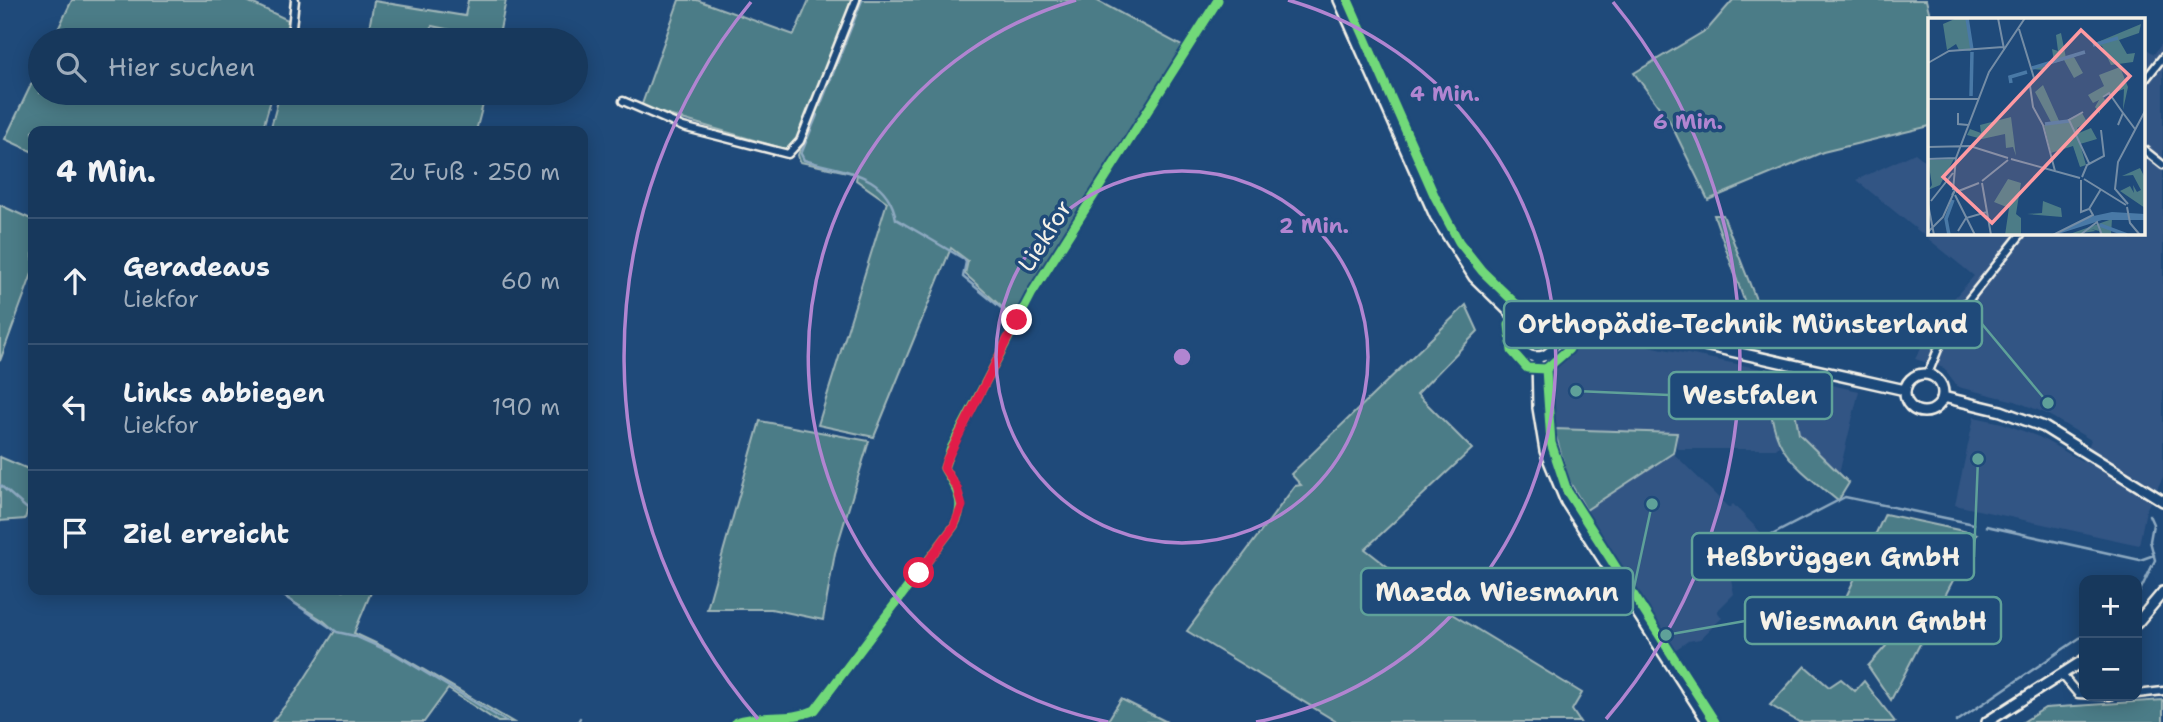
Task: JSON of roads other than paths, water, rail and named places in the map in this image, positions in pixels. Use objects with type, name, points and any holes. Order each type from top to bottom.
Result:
[{"type":"main road","points":[[1339,0],[1435,216],[1474,277],[1523,325]]},
{"type":"main road","points":[[1530,320],[1543,320],[1552,327],[1556,337],[1549,353],[1537,357],[1527,354],[1519,345],[1518,333],[1530,320]]},
{"type":"main road","points":[[1556,337],[1631,334],[1673,338],[1905,390]]},
{"type":"main road","points":[[1537,357],[1538,408],[1545,452],[1566,502],[1708,722]]},
{"type":"main road","points":[[1928,374],[1939,381],[1943,397],[1936,408],[1924,412],[1909,404],[1905,390],[1913,378],[1928,374]]},
{"type":"main road","points":[[1943,397],[2001,411],[2044,427],[2163,501]]},
{"type":"main road","points":[[2142,617],[2163,592]]},
{"type":"main road","points":[[1987,722],[2079,663]]},
{"type":"street","points":[[290,28],[295,0]]},
{"type":"street","points":[[623,101],[683,127],[788,155],[800,141],[856,0]]},
{"type":"street","name":"Liekfor","points":[[736,722],[764,717],[792,720],[815,710],[954,526],[962,506],[957,488],[944,468],[951,448],[1032,293],[1218,0]]},
{"type":"street","points":[[2146,78],[2163,57]]},
{"type":"street","points":[[2146,152],[2163,165]]},
{"type":"street","points":[[1928,374],[1947,327],[2021,234]]},
{"type":"street","points":[[2062,675],[2079,694]]},
{"type":"street","points":[[2142,693],[2163,691]]},
{"type":"waterway","points":[[820,106],[862,0]]},
{"type":"waterway","points":[[817,115],[801,154],[804,160],[847,171],[873,182],[891,203],[896,219],[964,259],[966,262],[963,277],[1011,316]]},
{"type":"waterway","points":[[0,485],[28,510]]},
{"type":"waterway","points":[[1766,538],[1845,497],[1974,524]]},
{"type":"waterway","points":[[2142,587],[2155,560],[2150,541],[2153,524],[2149,515]]},
{"type":"waterway","points":[[1986,526],[2140,560],[2154,555]]},
{"type":"waterway","points":[[282,595],[337,632],[355,636],[393,653],[507,722]]},
{"type":"waterway","points":[[1956,722],[2080,638]]},
{"type":"waterway","points":[[578,722],[580,718]]},
{"type":"place","name":"Westfalen","points":[[1576,391]]},
{"type":"place","name":"Orthopädie-Technik Münsterland","points":[[2048,403]]},
{"type":"place","name":"Heßbrüggen GmbH","points":[[1978,459]]},
{"type":"place","name":"Mazda Wiesmann","points":[[1652,504]]},
{"type":"place","name":"Wiesmann GmbH","points":[[1666,635]]}]
